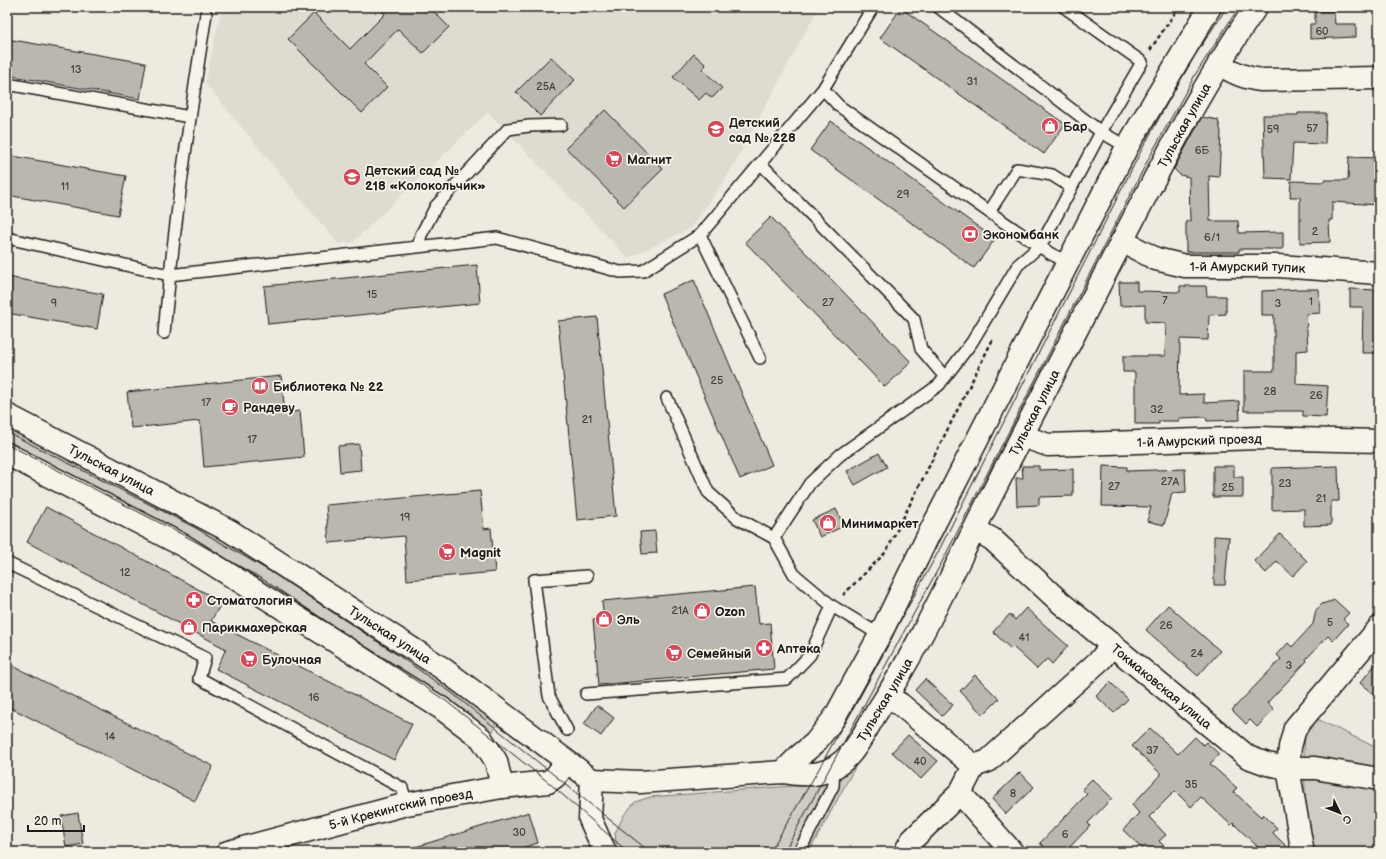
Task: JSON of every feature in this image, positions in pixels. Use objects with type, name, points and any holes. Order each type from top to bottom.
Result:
[{"type":"street","points":[[783,772],[798,756],[815,743],[834,717],[880,635],[926,540],[1127,147],[1210,7]]},
{"type":"street","name":"Тульская улица","points":[[7,415],[230,531],[442,668],[592,780],[640,782],[783,772],[798,775],[816,774],[834,769],[851,753],[887,696],[931,619],[1022,436],[1122,241],[1219,63],[1256,7]]},
{"type":"street","points":[[1219,63],[1232,73],[1247,79],[1379,78]]},
{"type":"street","name":"1-й Амурский тупик","points":[[1122,241],[1156,259],[1185,266],[1278,266],[1379,273]]},
{"type":"street","name":"1-й Амурский проезд","points":[[1022,436],[1048,445],[1258,438],[1379,441]]},
{"type":"street","points":[[7,454],[184,546],[441,708],[481,738],[496,762],[502,787]]},
{"type":"street","name":"Токмаковская улица","points":[[975,530],[992,539],[1061,603],[1248,757],[1267,764],[1288,768],[1315,768],[1379,779]]},
{"type":"street","points":[[1300,852],[1302,848],[1299,822],[1288,768],[1290,747],[1295,728],[1379,628]]},
{"type":"street","points":[[904,852],[912,840],[960,794],[974,766],[988,761],[1101,659],[1112,644]]},
{"type":"street","points":[[887,696],[900,704],[974,766]]},
{"type":"street","name":"5-й Крекингский проезд","points":[[228,852],[407,804],[502,787],[548,782],[556,776],[566,762]]},
{"type":"street","points":[[592,780],[590,819],[605,852]]},
{"type":"street","points":[[960,794],[1012,852]]},
{"type":"lane","points":[[7,238],[169,275],[498,238],[620,272],[643,271],[700,235],[823,89],[873,7]]},
{"type":"lane","points":[[938,7],[1101,132],[1127,147]]},
{"type":"lane","points":[[774,538],[810,483],[840,455],[939,385],[972,342],[1018,265],[1041,245],[1101,132],[1142,62],[1064,7]]},
{"type":"lane","points":[[164,333],[169,275],[190,117],[206,14]]},
{"type":"lane","points":[[7,84],[190,117]]},
{"type":"lane","points":[[823,89],[839,106],[989,212],[1041,245],[1052,254],[1068,262]]},
{"type":"lane","points":[[418,247],[421,235],[436,206],[508,130],[529,126],[561,126]]},
{"type":"lane","points":[[761,164],[914,319],[921,349],[945,377]]},
{"type":"lane","points":[[989,212],[1017,169],[1052,175],[1071,187]]},
{"type":"lane","points":[[700,235],[760,358]]},
{"type":"lane","points":[[667,398],[708,492],[737,518],[774,538],[794,574],[832,606],[880,635]]},
{"type":"lane","points":[[7,563],[205,658],[199,678],[402,788],[407,804]]},
{"type":"lane","points":[[567,730],[549,696],[534,580],[587,576]]},
{"type":"lane","points":[[586,694],[787,679],[810,655],[832,606]]},
{"type":"lane","points":[[799,852],[833,786],[834,769]]},
{"type":"path","points":[[1142,62],[1179,7]]},
{"type":"path","points":[[832,606],[886,552],[995,335]]},
{"type":"shaded area","points":[[222,7],[819,7],[730,172],[691,228],[628,258],[488,112],[353,242],[338,244],[205,83]]},
{"type":"shaded area","points":[[7,426],[175,512],[301,585],[384,640],[491,716],[496,726],[492,733],[484,734],[7,449]]},
{"type":"shaded area","points":[[1313,717],[1379,749],[1379,852],[1312,852],[1305,794],[1304,752],[1305,733]]},
{"type":"shaded area","points":[[860,758],[809,852],[617,852],[615,833],[624,815],[635,802],[650,797],[806,785]]},
{"type":"building","points":[[378,7],[429,7],[449,27],[423,53],[398,29],[364,64],[387,87],[362,113],[288,39],[314,13],[350,49],[385,14]]},
{"type":"building","points":[[901,8],[1065,124],[1044,154],[880,38]]},
{"type":"building","points":[[1334,11],[1335,24],[1356,24],[1356,37],[1310,39],[1310,24],[1315,24],[1315,12]]},
{"type":"building","points":[[7,39],[146,63],[140,99],[7,75]]},
{"type":"building","points":[[694,54],[706,65],[702,69],[722,88],[712,98],[706,93],[699,100],[673,77]]},
{"type":"building","points":[[551,57],[575,80],[540,116],[516,92]]},
{"type":"building","name":"Магнит","points":[[605,110],[663,169],[624,207],[566,148]]},
{"type":"building","points":[[1298,113],[1326,113],[1325,144],[1293,143],[1291,179],[1265,178],[1263,115],[1298,115]]},
{"type":"building","points":[[1202,117],[1218,120],[1221,132],[1219,177],[1209,176],[1210,221],[1238,221],[1239,233],[1283,232],[1283,249],[1239,249],[1239,252],[1186,252],[1186,221],[1190,221],[1189,177],[1180,175],[1174,169]]},
{"type":"building","points":[[831,121],[995,239],[974,268],[810,150]]},
{"type":"building","points":[[7,155],[126,176],[118,215],[7,195]]},
{"type":"building","points":[[1349,157],[1379,158],[1379,205],[1332,202],[1332,220],[1329,220],[1330,242],[1300,243],[1300,197],[1290,197],[1291,181],[1324,182],[1324,180],[1348,180]]},
{"type":"building","points":[[771,217],[911,362],[885,387],[745,242]]},
{"type":"building","points":[[477,265],[480,303],[268,324],[264,286]]},
{"type":"building","points":[[7,277],[103,294],[97,329],[7,313]]},
{"type":"building","points":[[694,280],[772,465],[740,479],[661,294]]},
{"type":"building","points":[[1119,282],[1137,282],[1137,291],[1180,292],[1180,286],[1206,286],[1207,296],[1226,296],[1226,314],[1209,315],[1208,340],[1180,339],[1179,395],[1204,394],[1204,403],[1239,401],[1240,420],[1207,421],[1206,417],[1179,418],[1179,421],[1159,421],[1159,424],[1135,424],[1135,372],[1123,372],[1123,356],[1165,356],[1166,323],[1145,322],[1145,305],[1120,306]]},
{"type":"building","points":[[1319,289],[1320,313],[1306,314],[1308,350],[1296,351],[1296,384],[1328,386],[1326,417],[1303,416],[1303,411],[1244,411],[1244,371],[1274,371],[1274,315],[1262,315],[1262,291]]},
{"type":"building","points":[[1350,289],[1379,290],[1379,353],[1362,353],[1363,307],[1350,307]]},
{"type":"building","points":[[597,317],[616,516],[577,520],[558,321]]},
{"type":"building","points":[[281,376],[285,413],[300,411],[304,457],[204,467],[200,421],[131,428],[127,392]]},
{"type":"building","points":[[359,444],[361,470],[340,472],[338,446]]},
{"type":"building","points":[[879,453],[887,467],[855,485],[847,471]]},
{"type":"building","points":[[1022,466],[1039,466],[1039,470],[1073,469],[1073,496],[1039,497],[1039,505],[1017,506],[1016,478],[1023,478]]},
{"type":"building","points":[[1103,466],[1127,467],[1127,471],[1185,469],[1186,492],[1172,493],[1164,525],[1147,521],[1151,507],[1102,506]]},
{"type":"building","points":[[1213,466],[1234,466],[1234,477],[1243,477],[1243,497],[1213,497]]},
{"type":"building","points":[[1338,466],[1339,501],[1331,501],[1331,525],[1304,526],[1304,509],[1272,510],[1272,468]]},
{"type":"building","points":[[480,491],[484,529],[491,528],[495,572],[407,580],[404,536],[329,543],[326,505]]},
{"type":"building","points":[[46,507],[222,602],[211,621],[412,724],[394,760],[216,669],[226,649],[27,542]]},
{"type":"building","name":"Минимаркет","points":[[836,509],[844,526],[820,537],[812,520]]},
{"type":"building","points":[[655,531],[657,553],[642,554],[640,532]]},
{"type":"building","points":[[1280,534],[1307,561],[1293,576],[1277,561],[1266,573],[1254,561]]},
{"type":"building","points":[[1214,536],[1229,537],[1225,585],[1214,585]]},
{"type":"building","points":[[755,587],[759,624],[770,623],[774,669],[599,685],[593,620],[604,619],[602,601]]},
{"type":"building","points":[[1335,600],[1349,613],[1343,619],[1348,624],[1333,641],[1328,636],[1306,659],[1307,661],[1267,703],[1274,709],[1257,727],[1250,720],[1246,724],[1232,710],[1281,659],[1277,655],[1288,643],[1292,647],[1313,624],[1316,610],[1322,604]]},
{"type":"building","points":[[1168,605],[1220,651],[1198,676],[1146,630]]},
{"type":"building","points":[[1026,608],[1068,646],[1052,664],[1047,659],[1037,669],[1013,647],[1011,649],[993,632],[1010,614],[1015,620]]},
{"type":"building","points":[[1379,660],[1379,699],[1360,683]]},
{"type":"building","points":[[7,663],[213,766],[195,801],[7,706]]},
{"type":"building","points":[[975,675],[999,699],[983,715],[960,691]]},
{"type":"building","points":[[925,679],[953,705],[942,716],[915,690]]},
{"type":"building","points":[[1110,682],[1128,699],[1114,713],[1096,696]]},
{"type":"building","points":[[597,705],[614,718],[601,736],[584,724]]},
{"type":"building","points":[[1150,728],[1178,754],[1195,737],[1203,745],[1206,742],[1219,754],[1210,764],[1237,788],[1233,791],[1261,817],[1263,814],[1277,828],[1273,833],[1288,848],[1288,852],[1263,852],[1233,823],[1231,825],[1201,797],[1191,807],[1175,791],[1149,817],[1166,835],[1159,841],[1170,852],[1146,852],[1123,830],[1139,813],[1132,805],[1161,774],[1132,746]]},
{"type":"building","points":[[908,735],[938,761],[921,779],[892,752]]},
{"type":"building","points":[[1020,772],[1034,787],[1006,814],[992,799]]},
{"type":"building","points":[[1092,779],[1112,798],[1088,823],[1090,826],[1065,852],[1048,852],[1040,843],[1087,794],[1082,789]]},
{"type":"building","points":[[529,812],[538,843],[508,852],[412,852],[412,848]]},
{"type":"building","points":[[78,813],[83,844],[66,847],[61,816]]},
{"type":"tram line","points":[[770,852],[816,774],[936,556],[1141,151],[1186,69],[1227,7]]},
{"type":"tram line","points":[[784,852],[943,560],[1150,156],[1195,75],[1239,7]]},
{"type":"tram line","points":[[7,432],[194,527],[271,572],[389,649],[452,693],[650,852]]},
{"type":"tram line","points":[[7,444],[189,538],[264,580],[446,701],[548,782],[628,852]]},
{"type":"place","name":"Бар","points":[[1050,126]]},
{"type":"place","name":"Детский сад № 228","points":[[716,129]]},
{"type":"place","name":"Магнит","points":[[614,159]]},
{"type":"place","name":"Детский сад № 218 «Колокольчик»","points":[[352,177]]},
{"type":"place","name":"Экономбанк","points":[[970,234]]},
{"type":"place","name":"Библиотека № 22","points":[[260,386]]},
{"type":"place","name":"Рандеву","points":[[230,407]]},
{"type":"place","name":"Минимаркет","points":[[828,523]]},
{"type":"place","name":"Magnit","points":[[447,552]]},
{"type":"place","name":"Стоматология","points":[[194,600]]},
{"type":"place","name":"Ozon","points":[[702,611]]},
{"type":"place","name":"Эль","points":[[604,619]]},
{"type":"place","name":"Парикмахерская","points":[[189,627]]},
{"type":"place","name":"Аптека","points":[[764,648]]},
{"type":"place","name":"Семейный","points":[[674,653]]},
{"type":"place","name":"Булочная","points":[[249,659]]}]
